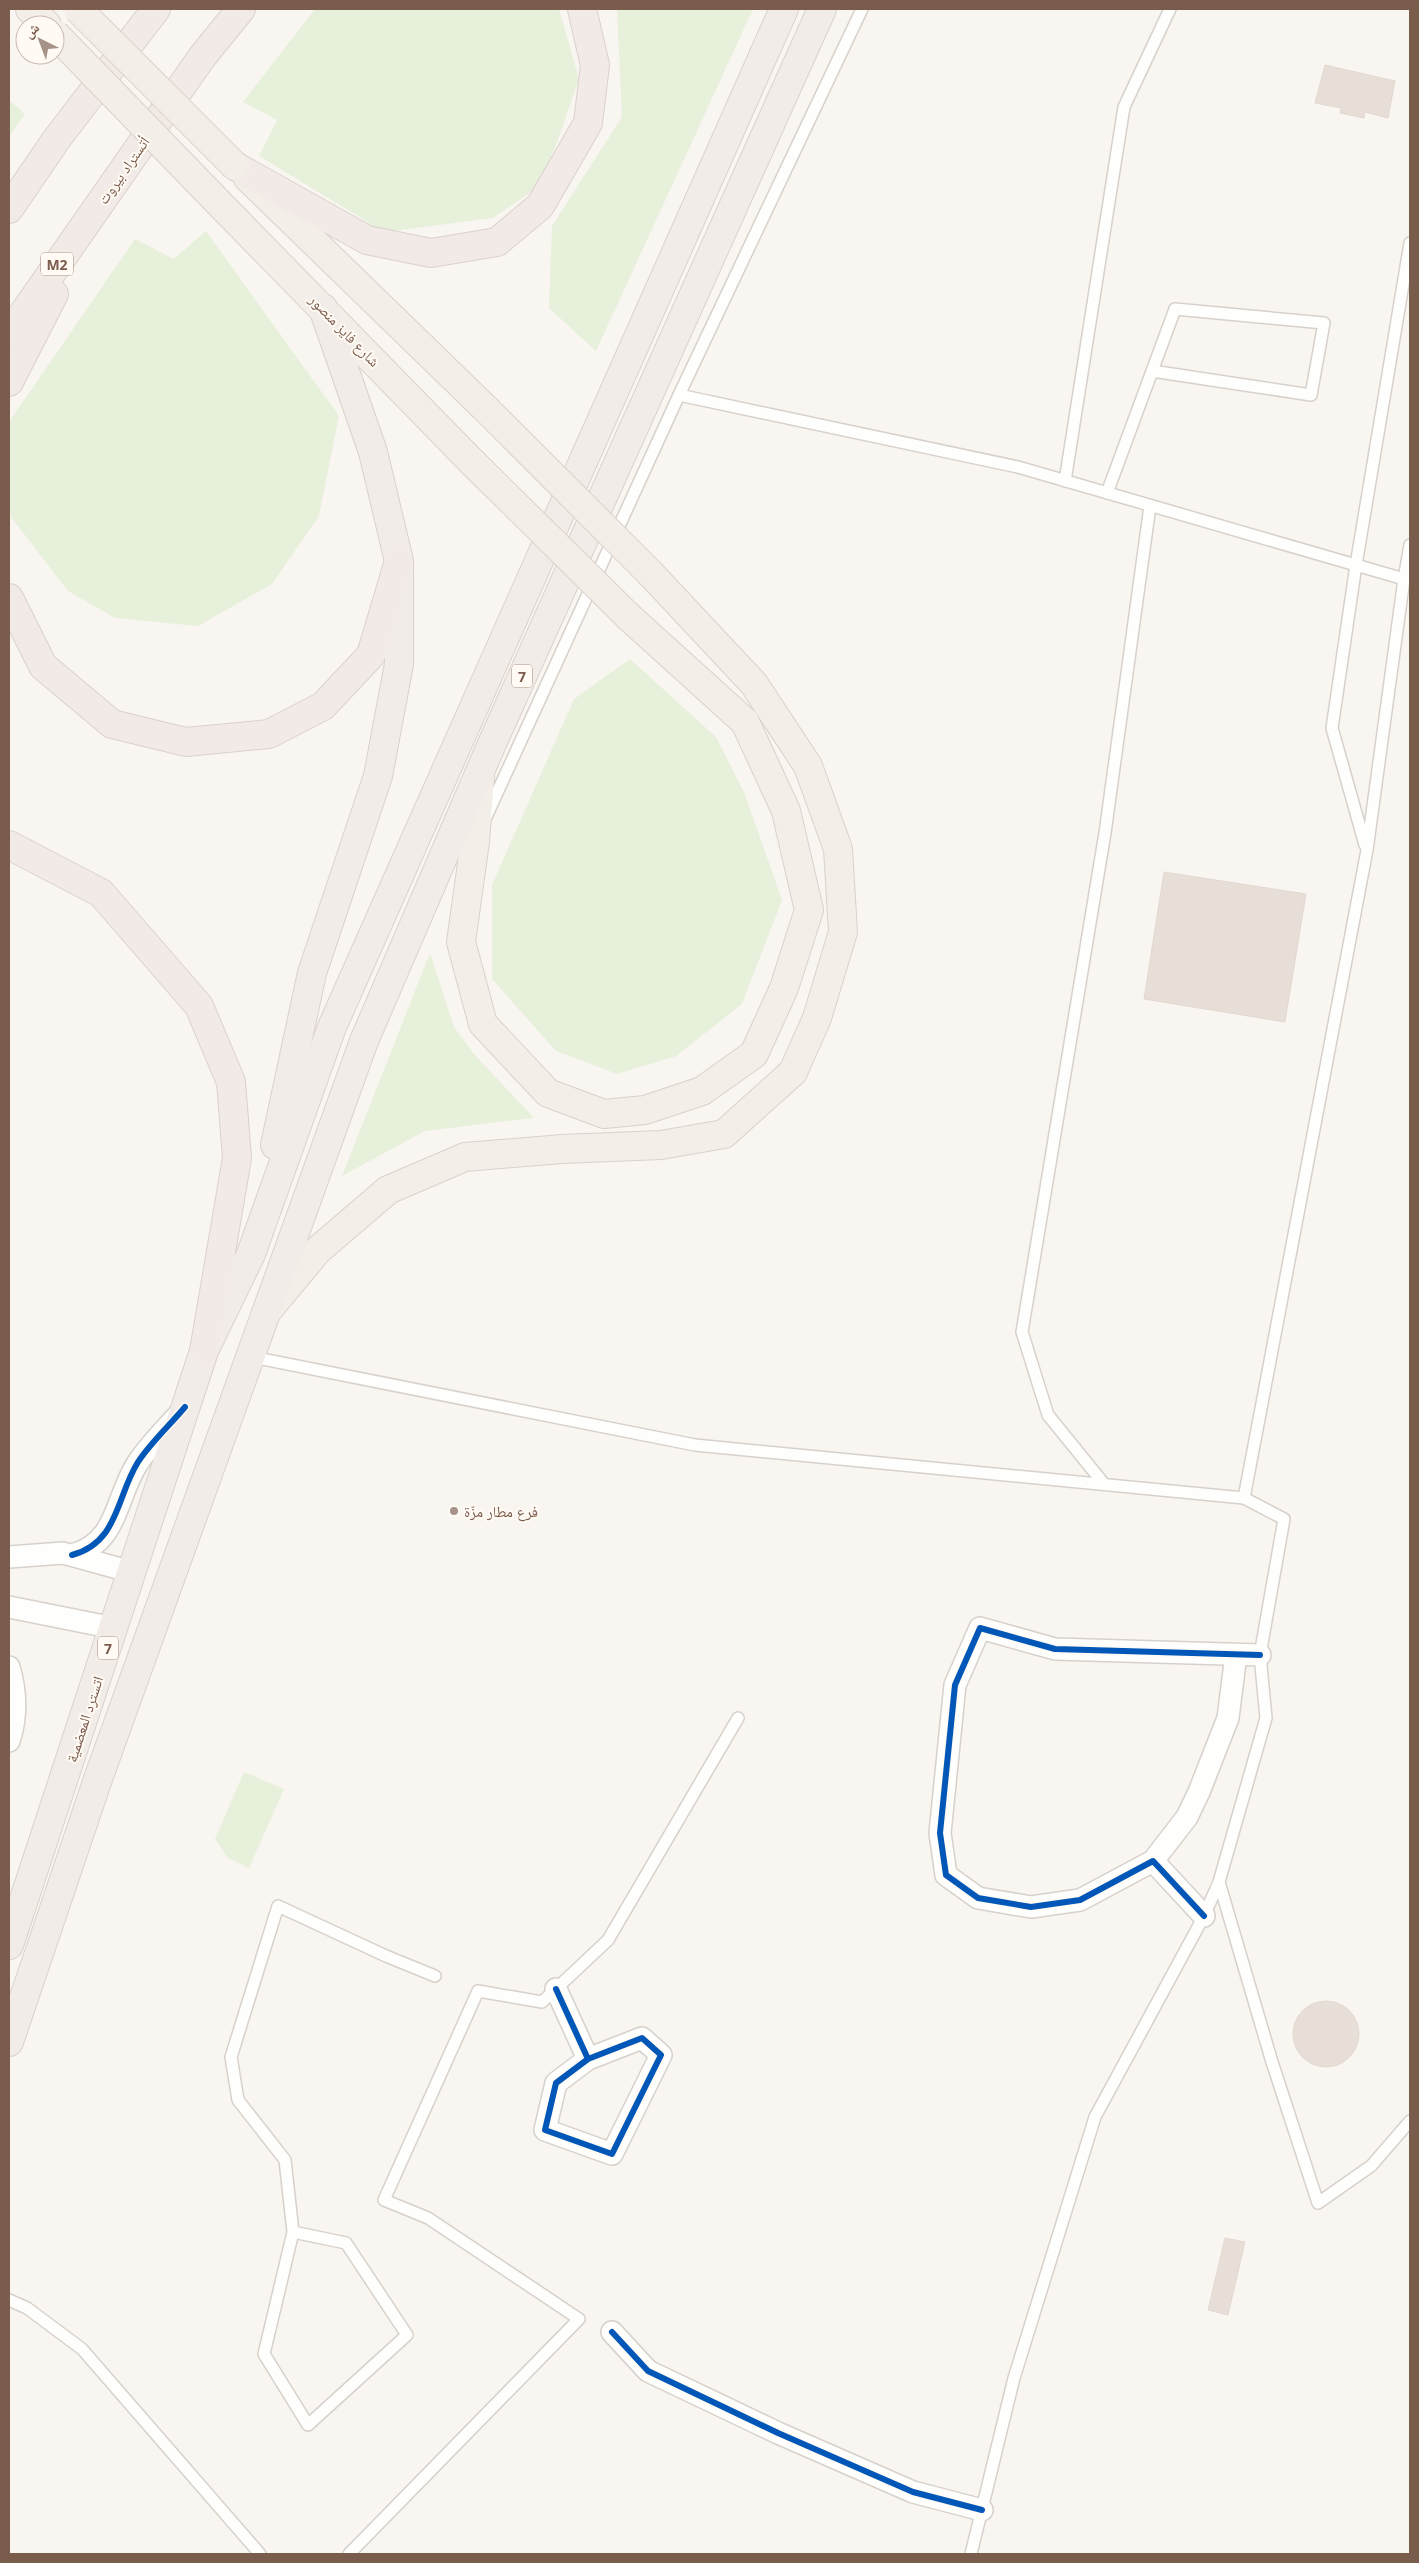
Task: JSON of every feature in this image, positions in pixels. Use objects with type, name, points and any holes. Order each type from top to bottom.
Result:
[{"type":"highway","points":[[9,209],[56,140],[156,9]]},
{"type":"highway","name":"أتستراد بيروت","points":[[9,334],[202,57],[241,9]]},
{"type":"highway","points":[[202,57],[259,9]]},
{"type":"highway","points":[[236,166],[367,240],[431,252],[497,242],[540,206],[588,123],[595,65],[582,9]]},
{"type":"highway","name":"7","points":[[204,1351],[251,1254],[332,1027],[784,9]]},
{"type":"highway","name":"7","points":[[9,2042],[98,1779],[252,1357],[364,1041],[481,768],[822,9]]},
{"type":"highway","points":[[9,172],[56,140]]},
{"type":"highway","points":[[9,382],[106,194]]},
{"type":"highway","points":[[251,1254],[312,973],[378,776],[399,664],[399,561],[374,452],[323,308]]},
{"type":"highway","points":[[9,598],[43,666],[112,724],[186,742],[269,734],[322,706],[371,655],[399,561]]},
{"type":"highway","points":[[9,845],[101,893],[199,1006],[231,1082],[238,1158],[204,1351]]},
{"type":"highway","name":"اتسترد المعضمية","points":[[9,1944],[204,1351]]},
{"type":"main road","points":[[78,9],[486,409],[651,574],[754,684],[808,766],[838,849],[843,932],[817,1018],[793,1072],[724,1134],[661,1145],[562,1149],[465,1157],[388,1190],[318,1250],[269,1309]]},
{"type":"main road","name":"شارع فايز منصور","points":[[65,44],[472,462],[630,618],[745,722],[786,811],[809,910],[784,988],[754,1054],[702,1091],[645,1110],[604,1114],[548,1093],[482,1024],[460,942],[475,842],[481,768]]},
{"type":"street","points":[[72,1555],[92,1547],[103,1537],[111,1525],[137,1464],[186,1407]]},
{"type":"street","points":[[9,1557],[53,1552],[72,1555],[132,1572]]},
{"type":"street","points":[[9,1607],[114,1628]]},
{"type":"street","points":[[1236,1654],[1228,1718],[1199,1792],[1187,1817],[1154,1861],[1080,1900],[1031,1907],[978,1898],[946,1874],[940,1833],[955,1686],[980,1628],[1055,1649],[1236,1654],[1260,1655]]},
{"type":"street","points":[[9,1667],[15,1699],[9,1741]]},
{"type":"street","points":[[1154,1861],[1204,1916]]},
{"type":"street","points":[[556,1989],[588,2059]]},
{"type":"street","points":[[642,2038],[662,2055],[612,2154],[545,2130],[556,2083],[588,2059],[642,2038]]},
{"type":"street","points":[[612,2332],[648,2371],[778,2433],[913,2492],[982,2510]]},
{"type":"lane","points":[[475,842],[679,395],[862,9]]},
{"type":"lane","points":[[1065,481],[1124,107],[1170,9]]},
{"type":"lane","points":[[1367,850],[1332,728],[1356,566],[1410,243]]},
{"type":"lane","points":[[1107,493],[1152,371],[1176,309],[1324,323],[1311,395],[1152,371]]},
{"type":"lane","points":[[679,395],[1018,467],[1404,579]]},
{"type":"lane","points":[[1104,1484],[1048,1415],[1022,1332],[1105,833],[1150,506]]},
{"type":"lane","points":[[1244,1498],[1367,850],[1410,545]]},
{"type":"lane","points":[[252,1357],[695,1445],[1244,1498],[1284,1520],[1260,1655],[1266,1718],[1218,1882],[1204,1916],[1095,2117],[1014,2378],[971,2554]]},
{"type":"lane","points":[[349,2554],[579,2319],[428,2218],[384,2200],[478,1991],[542,2002],[608,1940],[738,1718]]},
{"type":"lane","points":[[1218,1882],[1272,2062],[1318,2202],[1371,2166],[1410,2121]]},
{"type":"lane","points":[[293,2232],[346,2243],[407,2335],[308,2425],[264,2354],[293,2232],[285,2160],[238,2100],[231,2057],[278,1906],[386,1956],[435,1976]]},
{"type":"lane","points":[[9,2300],[27,2308],[82,2349],[260,2554]]},
{"type":"green space","points":[[315,9],[559,9],[579,79],[556,145],[538,187],[493,218],[384,232],[259,156],[277,120],[243,102]]},
{"type":"green space","points":[[617,9],[753,9],[596,351],[549,308],[552,226],[622,117]]},
{"type":"green space","points":[[9,100],[25,114],[9,137]]},
{"type":"green space","points":[[206,231],[339,416],[319,516],[272,584],[198,626],[115,618],[68,591],[11,517],[9,501],[9,422],[135,239],[174,259]]},
{"type":"green space","points":[[630,659],[716,737],[744,792],[782,900],[742,1004],[676,1056],[617,1074],[556,1051],[492,979],[492,885],[574,699]]},
{"type":"green space","points":[[430,953],[454,1027],[473,1053],[534,1118],[425,1131],[342,1176]]},
{"type":"green space","points":[[244,1772],[284,1789],[249,1868],[228,1858],[215,1839]]},
{"type":"building","points":[[1325,65],[1395,81],[1388,118],[1365,112],[1364,118],[1340,113],[1341,108],[1315,103]]},
{"type":"building","points":[[1164,872],[1306,894],[1285,1022],[1144,999]]},
{"type":"building","points":[[1326,2001],[1338,2004],[1349,2011],[1356,2022],[1359,2034],[1356,2046],[1349,2057],[1338,2064],[1326,2067],[1314,2064],[1303,2057],[1296,2046],[1293,2034],[1296,2022],[1303,2011],[1314,2004]]},
{"type":"building","points":[[1225,2238],[1245,2242],[1228,2315],[1208,2310]]},
{"type":"cycle path","points":[[72,1555],[87,1549],[99,1540],[108,1529],[138,1462],[185,1407]]},
{"type":"cycle path","points":[[1204,1916],[1153,1861],[1080,1900],[1031,1907],[978,1898],[946,1875],[940,1833],[955,1685],[980,1628],[1055,1649],[1260,1655]]},
{"type":"cycle path","points":[[556,1989],[588,2059],[556,2083],[545,2130],[612,2154],[661,2055],[642,2038],[588,2059]]},
{"type":"cycle path","points":[[612,2332],[648,2371],[778,2433],[913,2492],[982,2510]]},
{"type":"place","name":"فرع مطار مزّة","points":[[454,1511]]}]
